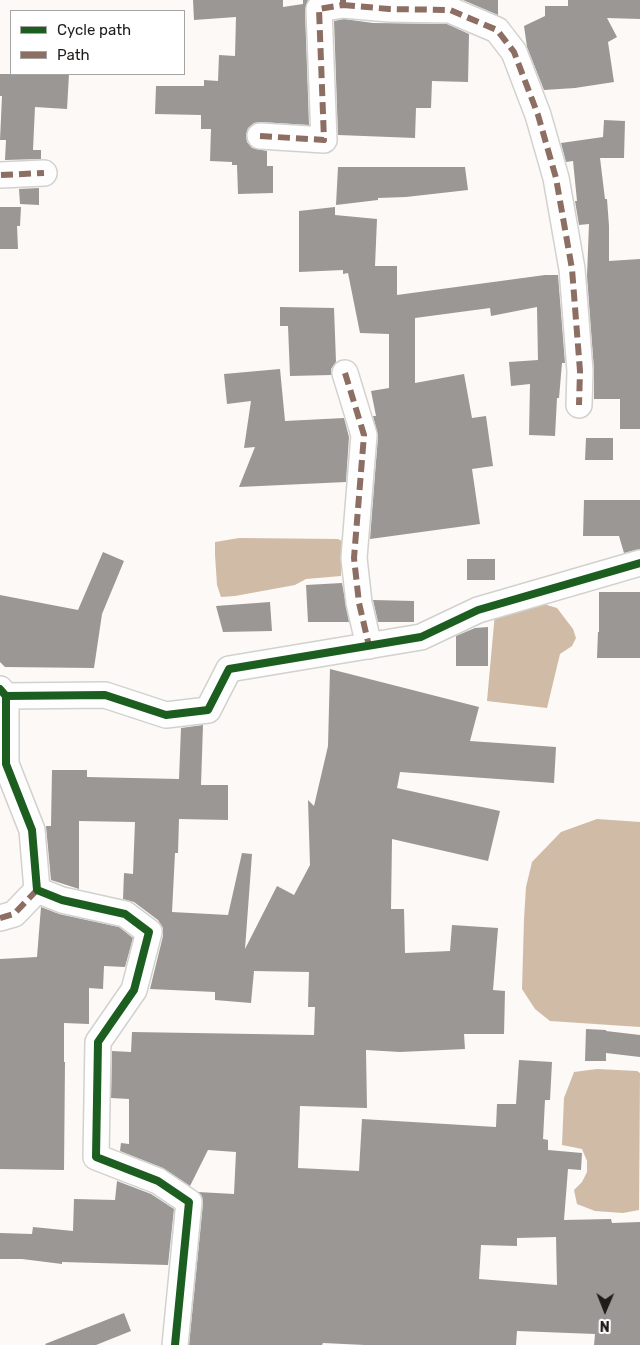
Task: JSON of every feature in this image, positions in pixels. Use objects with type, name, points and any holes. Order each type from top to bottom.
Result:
[{"type":"street","points":[[260,136],[324,140],[319,9],[343,3],[389,9],[450,10],[497,30],[514,52],[538,115],[556,178],[572,270],[580,371],[579,406]]},
{"type":"street","points":[[0,175],[44,173]]},
{"type":"street","points":[[345,373],[364,435],[354,558],[360,603],[369,646]]},
{"type":"street","points":[[0,918],[14,914],[37,890],[32,830],[6,764],[3,693],[105,695],[166,715],[208,710],[229,669],[421,638],[478,610],[640,564]]},
{"type":"street","points":[[37,890],[62,900],[125,914],[149,932],[134,990],[98,1042],[96,1157],[158,1181],[189,1202],[175,1345]]},
{"type":"shaded area","points":[[239,538],[338,539],[342,541],[341,576],[306,579],[295,585],[221,597],[217,585],[215,542]]},
{"type":"shaded area","points":[[540,603],[557,608],[573,629],[576,638],[572,646],[560,654],[547,708],[487,701],[495,613]]},
{"type":"shaded area","points":[[597,819],[640,822],[640,1027],[550,1021],[535,1009],[522,989],[526,887],[532,862],[561,832]]},
{"type":"shaded area","points":[[597,1069],[637,1071],[640,1073],[639,1210],[623,1213],[595,1211],[577,1204],[574,1190],[582,1182],[587,1172],[587,1161],[582,1149],[562,1145],[564,1098],[574,1072]]},
{"type":"building","points":[[193,0],[283,0],[283,7],[303,4],[303,0],[308,0],[305,10],[309,125],[260,122],[254,123],[248,128],[246,135],[247,142],[252,148],[267,151],[267,166],[273,166],[273,193],[238,194],[237,165],[232,165],[232,162],[210,161],[211,129],[201,129],[201,115],[155,114],[156,86],[204,86],[204,80],[218,81],[219,55],[235,56],[236,17],[194,20]]},
{"type":"building","points":[[463,0],[498,0],[498,15]]},
{"type":"building","points":[[568,0],[640,0],[640,19],[607,18],[617,37],[608,42],[614,82],[575,88],[544,90],[527,47],[524,26],[545,16],[545,6],[568,6]]},
{"type":"building","points":[[344,19],[373,23],[447,24],[469,34],[468,82],[432,81],[431,108],[416,108],[415,138],[338,135],[334,21]]},
{"type":"building","points":[[0,74],[69,75],[67,109],[35,107],[33,150],[41,150],[41,159],[5,160],[6,140],[0,140],[2,96],[0,96]]},
{"type":"building","points":[[604,120],[625,121],[624,158],[600,158],[605,199],[607,199],[609,261],[640,259],[640,429],[620,429],[620,399],[594,399],[594,370],[587,276],[589,224],[579,225],[575,201],[577,201],[573,161],[566,162],[561,143],[603,137]]},
{"type":"building","points":[[338,167],[465,167],[468,190],[378,198],[378,200],[336,205]]},
{"type":"building","points":[[39,188],[39,205],[20,204],[19,189]]},
{"type":"building","points":[[0,207],[21,207],[20,226],[17,226],[18,249],[0,249]]},
{"type":"building","points":[[335,207],[335,215],[377,219],[375,266],[397,266],[397,295],[545,275],[558,275],[565,363],[562,363],[559,398],[557,398],[555,436],[529,435],[530,384],[511,386],[509,362],[538,360],[537,307],[491,316],[490,308],[415,318],[415,383],[464,374],[472,418],[486,416],[493,466],[472,469],[480,524],[370,539],[378,436],[373,416],[376,416],[371,391],[389,388],[389,334],[360,333],[348,273],[343,274],[343,270],[299,272],[299,211]]},
{"type":"building","points":[[280,307],[334,308],[336,362],[331,369],[331,375],[290,376],[288,326],[280,326]]},
{"type":"building","points":[[280,369],[285,421],[344,418],[349,437],[346,482],[239,487],[255,447],[244,448],[251,401],[227,404],[224,374]]},
{"type":"building","points":[[586,438],[613,438],[613,460],[585,460]]},
{"type":"building","points":[[584,500],[640,500],[640,549],[624,553],[619,536],[583,536]]},
{"type":"building","points":[[103,552],[124,561],[102,614],[94,668],[5,667],[0,662],[0,595],[78,610]]},
{"type":"building","points":[[467,559],[495,559],[495,580],[467,580]]},
{"type":"building","points":[[342,583],[349,622],[308,622],[306,585]]},
{"type":"building","points":[[599,592],[640,592],[640,658],[597,658]]},
{"type":"building","points":[[373,600],[414,601],[414,622],[378,622]]},
{"type":"building","points":[[270,602],[272,631],[223,632],[216,606]]},
{"type":"building","points":[[488,627],[488,666],[456,666],[456,636],[475,628]]},
{"type":"building","points":[[330,669],[479,707],[470,741],[556,747],[554,783],[400,772],[397,788],[500,811],[488,861],[392,839],[391,909],[404,909],[405,953],[450,951],[452,925],[498,928],[493,990],[505,991],[504,1034],[464,1034],[465,1049],[400,1052],[366,1050],[367,1108],[300,1106],[298,1168],[359,1171],[362,1119],[496,1127],[497,1104],[516,1104],[519,1060],[552,1062],[550,1100],[545,1100],[543,1139],[548,1140],[548,1150],[582,1153],[581,1170],[568,1169],[564,1220],[611,1219],[612,1223],[640,1222],[640,1345],[594,1345],[595,1334],[517,1331],[516,1345],[365,1345],[323,1343],[322,1345],[189,1345],[203,1203],[202,1196],[198,1192],[234,1194],[236,1152],[208,1150],[190,1186],[163,1168],[120,1151],[121,1143],[129,1144],[129,1099],[111,1098],[112,1051],[131,1052],[132,1032],[314,1035],[315,1007],[308,1007],[309,972],[254,971],[251,1003],[215,1000],[215,992],[150,989],[163,936],[163,928],[158,920],[134,902],[123,899],[124,873],[133,874],[135,822],[79,821],[79,889],[51,880],[46,826],[51,826],[52,770],[87,770],[87,777],[179,779],[181,728],[203,725],[201,785],[228,785],[228,820],[179,819],[178,853],[175,853],[172,912],[228,915],[242,853],[252,854],[245,949],[277,886],[294,895],[310,865],[308,800],[314,806],[328,746]],"holes":[[[556,1237],[557,1285],[479,1279],[481,1245],[517,1246],[517,1238]]]},
{"type":"building","points":[[41,907],[59,914],[119,927],[133,938],[125,967],[104,966],[103,989],[89,988],[89,1024],[64,1023],[64,1170],[0,1169],[0,959],[37,957]]},
{"type":"building","points":[[586,1029],[640,1035],[640,1057],[606,1053],[606,1061],[585,1061]]},
{"type":"building","points":[[117,1181],[151,1194],[174,1209],[168,1265],[62,1262],[62,1264],[22,1259],[0,1259],[0,1233],[32,1234],[33,1227],[73,1231],[74,1199],[115,1200]]},
{"type":"building","points":[[124,1313],[131,1331],[96,1345],[45,1344]]},
{"type":"marked path","points":[[260,136],[324,140],[319,9],[343,5],[343,0]]},
{"type":"marked path","points":[[343,5],[389,9],[450,10],[497,30],[514,52],[538,115],[556,178],[572,269],[580,371],[579,405]]},
{"type":"marked path","points":[[1,175],[44,173]]},
{"type":"marked path","points":[[345,373],[364,435],[354,558],[359,603],[369,646]]},
{"type":"marked path","points":[[0,918],[14,914],[37,890]]},
{"type":"cycle path","points":[[0,689],[6,696],[105,695],[166,715],[208,710],[229,669],[421,637],[478,610],[640,563]]},
{"type":"cycle path","points":[[6,696],[6,764],[32,830],[37,890],[62,900],[125,914],[149,932],[134,990],[98,1042],[96,1157],[158,1181],[189,1202],[175,1345]]}]
